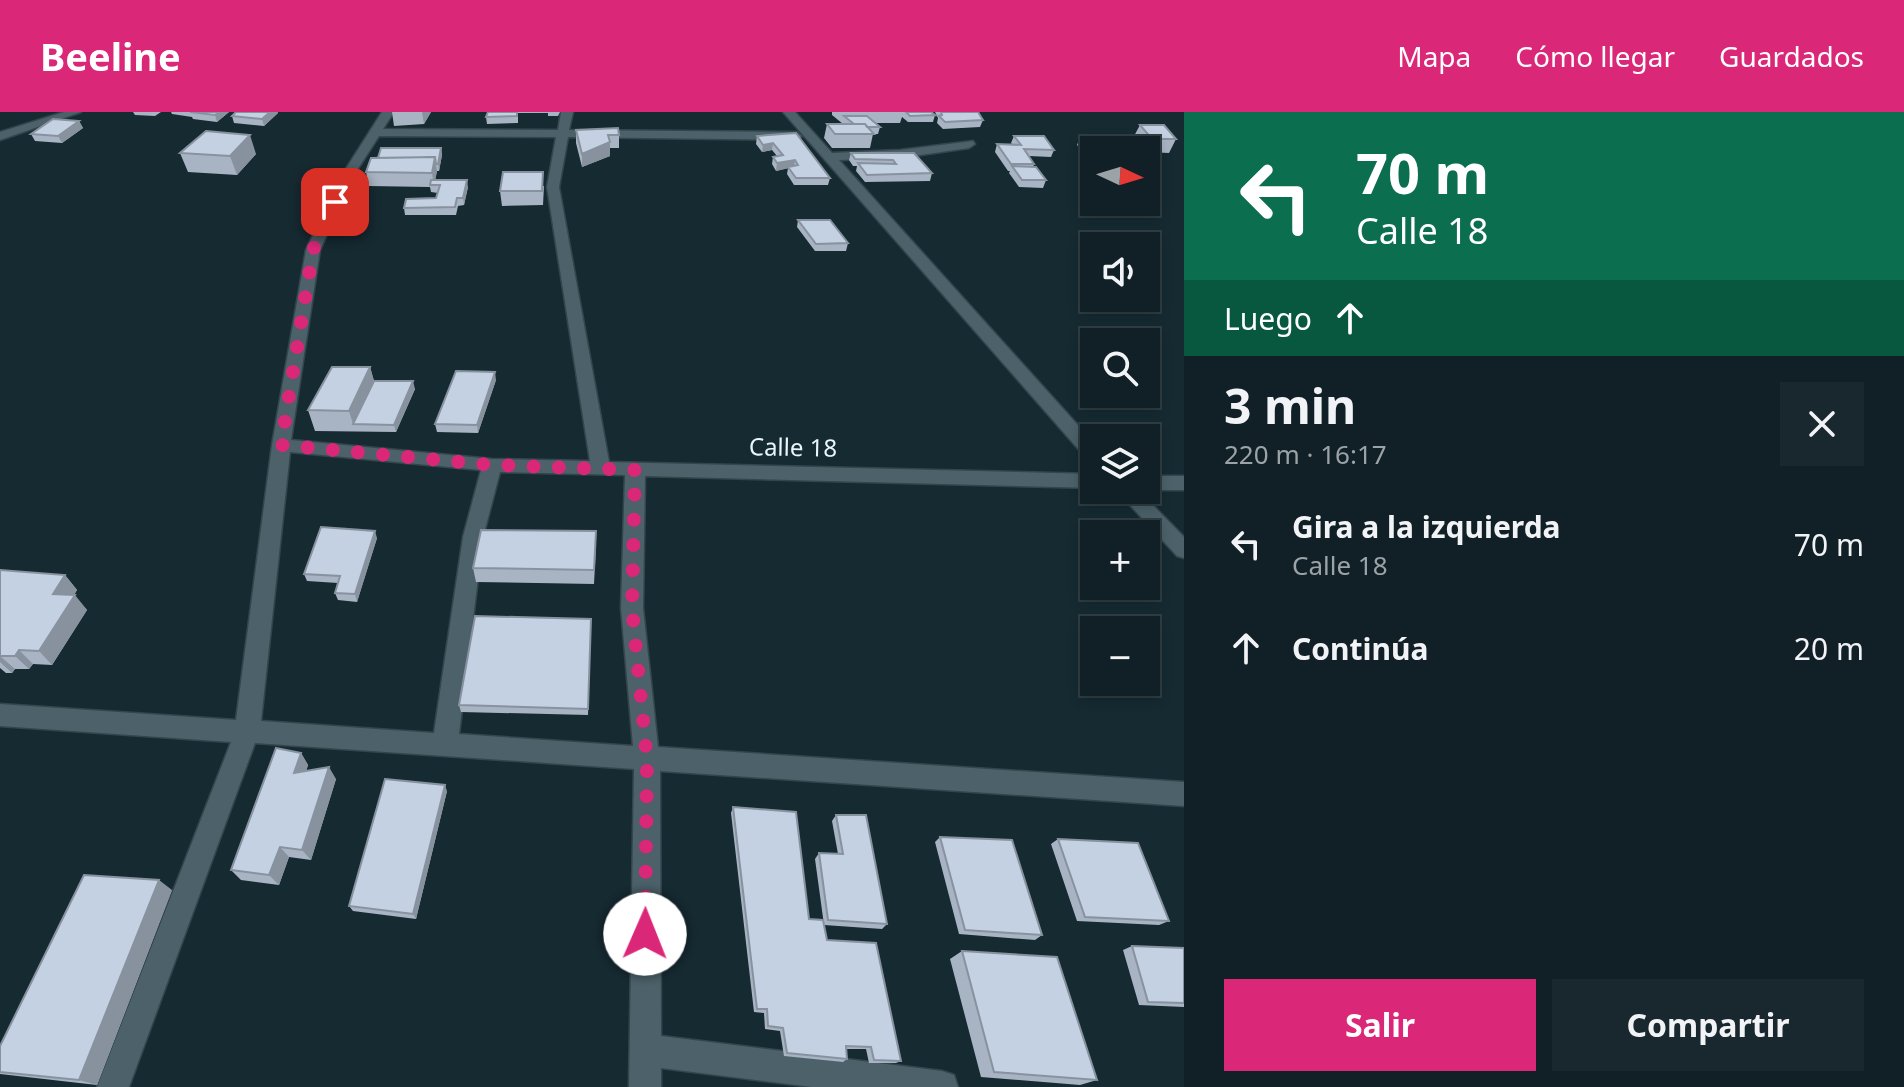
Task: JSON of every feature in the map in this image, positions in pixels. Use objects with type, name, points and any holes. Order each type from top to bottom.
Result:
[{"type":"street","points":[[0,136],[75,112]]},
{"type":"street","points":[[113,1087],[247,732],[281,445],[313,250],[346,178],[388,112]]},
{"type":"street","points":[[567,112],[553,187],[601,469]]},
{"type":"street","points":[[789,112],[1080,439]]},
{"type":"street","points":[[377,132],[808,136]]},
{"type":"street","points":[[827,157],[900,154],[969,144]]},
{"type":"street","name":"Calle 18","points":[[281,445],[492,465],[1080,481]]},
{"type":"street","points":[[445,745],[473,537],[492,465]]},
{"type":"street","points":[[635,470],[632,608],[647,760],[645,1087]]},
{"type":"street","points":[[1160,483],[1184,483]]},
{"type":"street","points":[[1140,504],[1184,550]]},
{"type":"street","points":[[0,715],[1184,794]]},
{"type":"street","points":[[644,1050],[942,1087]]},
{"type":"building","points":[[190,112],[219,112],[215,115]]},
{"type":"building","points":[[236,112],[270,112],[262,119],[232,116]]},
{"type":"building","points":[[488,112],[517,112],[517,116],[486,117]]},
{"type":"building","points":[[906,112],[931,112],[935,115],[910,116]]},
{"type":"building","points":[[941,112],[978,112],[983,120],[945,122],[939,116]]},
{"type":"building","points":[[844,116],[867,116],[880,127],[854,124]]},
{"type":"building","points":[[53,119],[79,121],[58,136],[31,134]]},
{"type":"building","points":[[827,124],[865,124],[874,134],[835,134]]},
{"type":"building","points":[[1140,125],[1164,125],[1176,139],[1160,139],[1160,136],[1149,136]]},
{"type":"building","points":[[618,128],[619,135],[608,135],[610,142],[582,154],[576,130]]},
{"type":"building","points":[[206,131],[250,135],[230,156],[180,153]]},
{"type":"building","points":[[796,133],[830,178],[796,178],[788,167],[798,165],[795,160],[777,163],[773,157],[783,155],[773,143],[763,145],[757,136]]},
{"type":"building","points":[[1014,136],[1044,136],[1054,150],[1024,149],[1034,164],[1011,164],[997,144],[1021,145]]},
{"type":"building","points":[[381,148],[441,148],[436,164],[435,157],[378,158]]},
{"type":"building","points":[[851,153],[914,153],[932,173],[867,175],[858,163],[896,164],[893,160],[855,159]]},
{"type":"building","points":[[435,157],[432,173],[366,172],[371,158]]},
{"type":"building","points":[[1012,166],[1036,167],[1046,180],[1022,180]]},
{"type":"building","points":[[503,172],[543,172],[542,191],[500,191]]},
{"type":"building","points":[[431,180],[467,180],[463,198],[457,198],[455,207],[404,208],[406,199],[436,198],[440,185],[430,185]]},
{"type":"building","points":[[798,220],[830,220],[848,243],[816,244]]},
{"type":"building","points":[[332,367],[370,367],[349,411],[308,410]]},
{"type":"building","points":[[456,371],[495,372],[477,425],[435,424]]},
{"type":"building","points":[[374,381],[413,381],[394,425],[353,424]]},
{"type":"building","points":[[321,527],[375,531],[355,594],[335,593],[340,576],[304,574]]},
{"type":"building","points":[[481,530],[596,531],[594,570],[473,568]]},
{"type":"building","points":[[0,570],[65,575],[53,594],[75,595],[39,651],[19,650],[15,656],[0,656]]},
{"type":"building","points":[[475,616],[591,619],[588,709],[459,705]]},
{"type":"building","points":[[276,748],[301,753],[294,773],[329,767],[302,850],[280,847],[269,875],[231,870]]},
{"type":"building","points":[[385,779],[445,785],[413,914],[349,906]]},
{"type":"building","points":[[733,807],[796,812],[809,919],[823,920],[827,940],[876,943],[901,1061],[874,1060],[871,1047],[846,1046],[847,1059],[787,1053],[783,1028],[768,1026],[767,1009],[757,1009]]},
{"type":"building","points":[[836,815],[866,815],[887,924],[828,920],[819,853],[843,854]]},
{"type":"building","points":[[940,837],[1012,840],[1042,935],[965,930]]},
{"type":"building","points":[[1058,839],[1138,843],[1169,921],[1085,917]]},
{"type":"building","points":[[84,875],[159,880],[79,1080],[0,1072],[0,1046]]},
{"type":"building","points":[[1132,946],[1184,948],[1184,1003],[1148,1002]]},
{"type":"building","points":[[962,951],[1057,957],[1097,1080],[994,1072]]},
{"type":"route","points":[[335,202],[313,250],[281,445],[492,465],[635,470],[632,608],[647,760],[645,934]]}]
